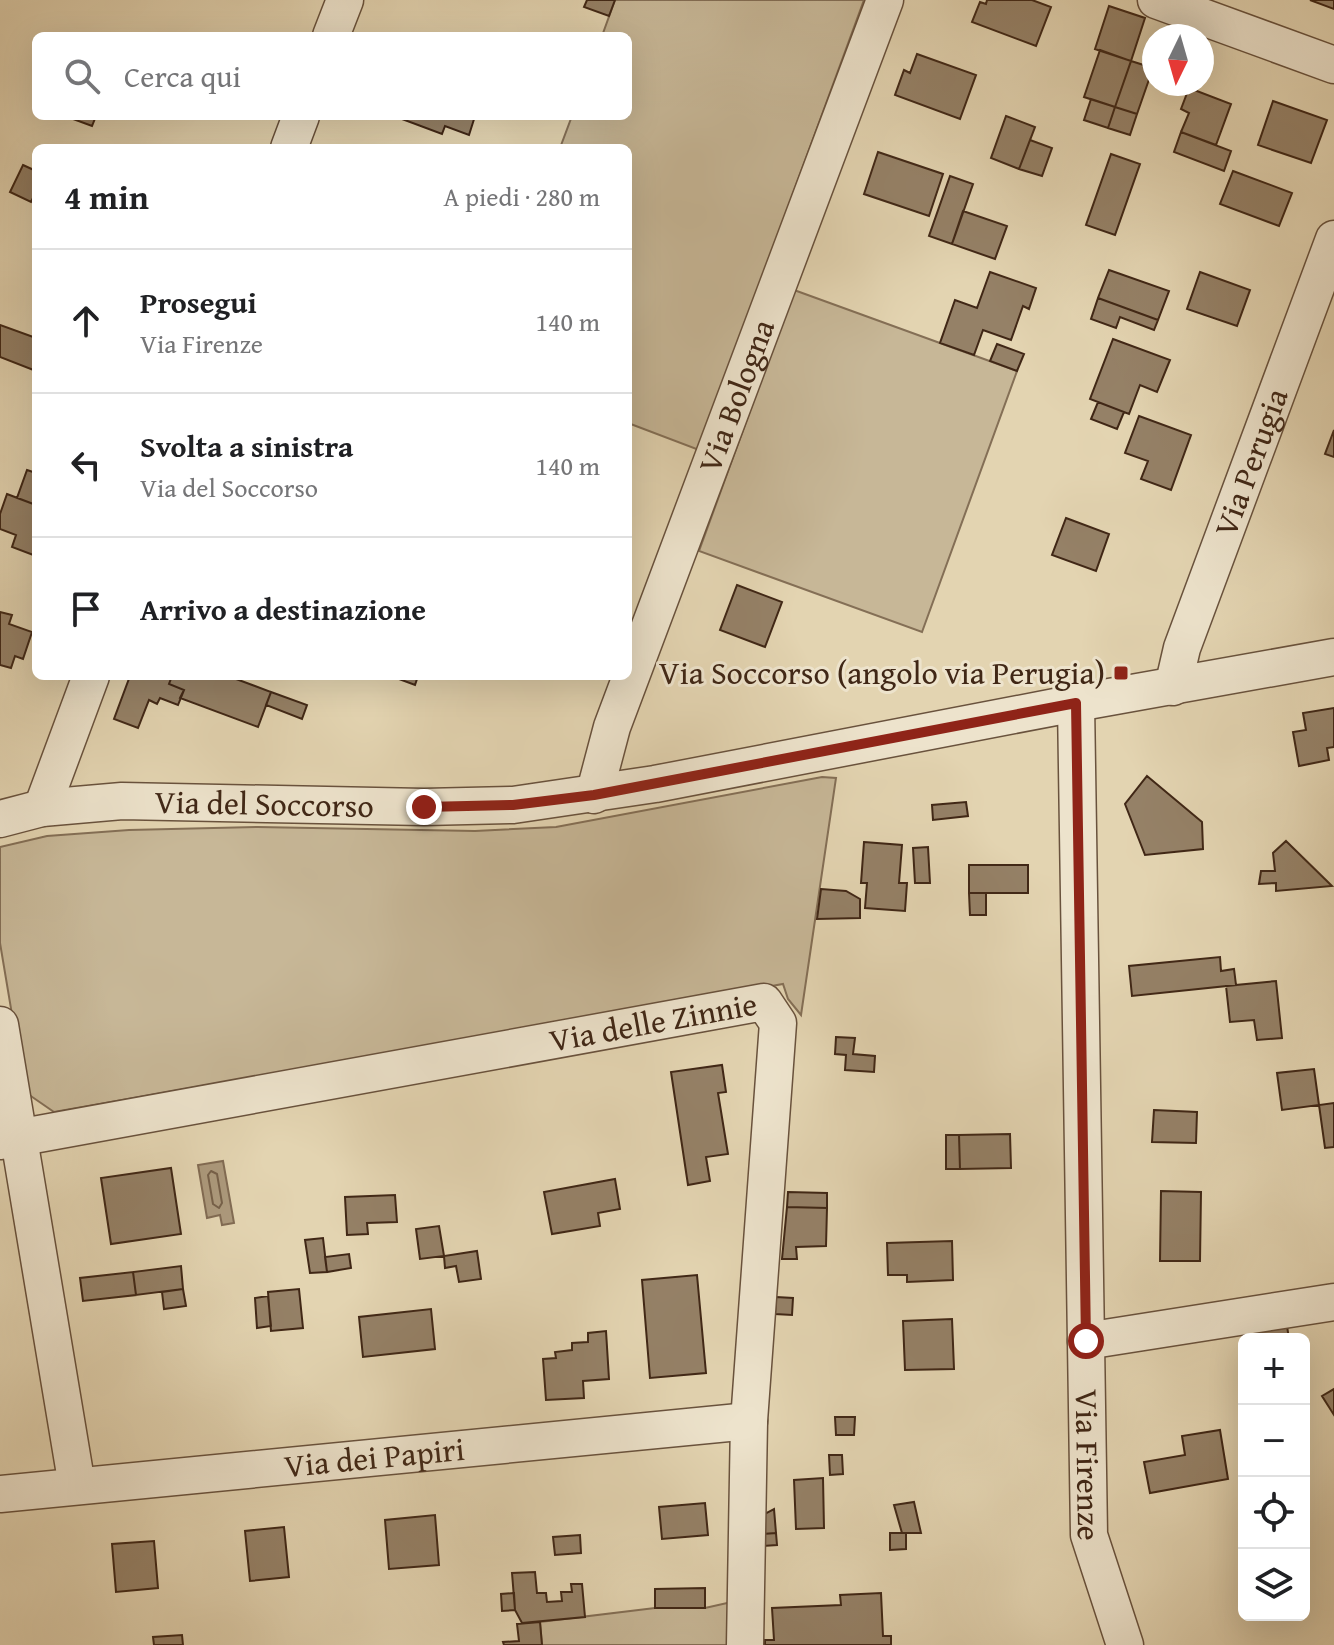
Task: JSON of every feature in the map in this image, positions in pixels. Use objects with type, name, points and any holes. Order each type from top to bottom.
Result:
[{"type":"street","points":[[333,32],[345,0]]},
{"type":"street","name":"Via Bologna","points":[[632,674],[885,0]]},
{"type":"street","points":[[1156,0],[1334,65]]},
{"type":"street","points":[[290,144],[300,120]]},
{"type":"street","name":"Via Perugia","points":[[1173,687],[1182,648],[1334,239]]},
{"type":"street","name":"Via del Soccorso","points":[[0,819],[42,808],[122,801],[513,805],[594,795],[1334,657]]},
{"type":"street","points":[[42,808],[90,680]]},
{"type":"street","name":"Via Bologna","points":[[594,795],[612,727],[630,680]]},
{"type":"street","name":"Via Firenze","points":[[1076,703],[1089,1535],[1125,1645]]},
{"type":"street","name":"Via delle Zinnie","points":[[9,1140],[764,1002],[778,1023],[749,1421],[745,1645]]},
{"type":"street","points":[[0,1025],[9,1140],[77,1486]]},
{"type":"street","points":[[1086,1341],[1334,1302]]},
{"type":"street","name":"Via dei Papiri","points":[[0,1494],[749,1421]]},
{"type":"shaded area","points":[[615,0],[864,0],[699,450],[632,425],[632,144],[562,144],[570,120],[632,120],[632,32],[603,32]]},
{"type":"shaded area","points":[[794,290],[1017,371],[922,632],[699,551]]},
{"type":"shaded area","points":[[822,777],[836,778],[801,1015],[788,999],[783,984],[54,1112],[25,1092],[0,943],[0,847],[47,836],[129,830],[258,827],[475,831],[556,827]]},
{"type":"shaded area","points":[[736,1601],[735,1645],[542,1645],[540,1622],[655,1608],[705,1608]]},
{"type":"water","points":[[223,1161],[234,1223],[222,1225],[220,1215],[207,1218],[198,1165]]},
{"type":"building","points":[[587,0],[615,0],[609,16],[584,7]]},
{"type":"building","points":[[987,0],[1032,0],[1051,7],[1036,46],[972,22],[980,2],[986,4]]},
{"type":"building","points":[[1310,0],[1334,0],[1334,9]]},
{"type":"building","points":[[1109,6],[1145,18],[1131,61],[1095,49]]},
{"type":"building","points":[[1100,50],[1131,61],[1115,107],[1084,97]]},
{"type":"building","points":[[917,54],[976,75],[960,119],[895,95],[904,70],[910,73]]},
{"type":"building","points":[[1131,61],[1142,64],[1143,96],[1137,114],[1115,107]]},
{"type":"building","points":[[1186,96],[1210,96],[1231,104],[1216,145],[1181,132],[1189,113],[1181,109]]},
{"type":"building","points":[[1091,99],[1115,107],[1108,128],[1084,120]]},
{"type":"building","points":[[1273,101],[1327,120],[1311,163],[1258,145]]},
{"type":"building","points":[[1115,107],[1137,114],[1130,135],[1108,128]]},
{"type":"building","points":[[1006,116],[1035,127],[1019,169],[991,158]]},
{"type":"building","points":[[76,120],[94,120],[92,126]]},
{"type":"building","points":[[405,120],[474,120],[469,135],[445,126],[442,134]]},
{"type":"building","points":[[1181,132],[1231,151],[1224,171],[1174,152]]},
{"type":"building","points":[[1030,140],[1052,148],[1042,176],[1019,169]]},
{"type":"building","points":[[878,152],[943,174],[929,216],[864,194]]},
{"type":"building","points":[[1111,154],[1140,164],[1115,235],[1086,225]]},
{"type":"building","points":[[23,165],[32,169],[31,202],[10,192]]},
{"type":"building","points":[[1233,171],[1292,193],[1279,226],[1220,204]]},
{"type":"building","points":[[950,176],[973,184],[952,244],[929,236]]},
{"type":"building","points":[[963,211],[1007,226],[995,259],[952,244]]},
{"type":"building","points":[[1109,270],[1169,291],[1158,320],[1098,298]]},
{"type":"building","points":[[990,272],[1036,288],[1029,309],[1023,306],[1011,340],[983,330],[974,355],[940,343],[955,300],[977,308]]},
{"type":"building","points":[[1200,272],[1250,290],[1237,326],[1187,309]]},
{"type":"building","points":[[1098,298],[1158,320],[1154,330],[1120,317],[1116,328],[1091,319]]},
{"type":"building","points":[[0,325],[32,337],[32,369],[0,357]]},
{"type":"building","points":[[1113,339],[1170,360],[1157,392],[1140,385],[1129,414],[1090,399]]},
{"type":"building","points":[[997,344],[1024,354],[1017,371],[990,361]]},
{"type":"building","points":[[1098,402],[1124,412],[1117,429],[1091,419]]},
{"type":"building","points":[[1139,416],[1191,435],[1171,490],[1141,479],[1148,461],[1125,453]]},
{"type":"building","points":[[1334,430],[1334,457],[1325,454]]},
{"type":"building","points":[[27,470],[32,472],[32,504],[17,498]]},
{"type":"building","points":[[7,494],[32,503],[32,554],[12,547],[16,535],[0,529],[0,514]]},
{"type":"building","points":[[1066,518],[1109,534],[1096,571],[1052,555]]},
{"type":"building","points":[[737,585],[782,602],[765,647],[720,630]]},
{"type":"building","points":[[0,612],[12,615],[9,624],[32,632],[23,659],[15,656],[11,668],[0,665]]},
{"type":"building","points":[[129,680],[170,680],[169,684],[184,690],[178,705],[160,698],[157,704],[149,700],[138,728],[114,719]]},
{"type":"building","points":[[170,680],[239,680],[271,692],[258,727],[180,698],[184,690],[169,684]]},
{"type":"building","points":[[271,692],[307,705],[302,719],[266,705]]},
{"type":"building","points":[[1334,708],[1334,747],[1327,748],[1329,760],[1299,766],[1293,732],[1306,730],[1303,713]]},
{"type":"building","points":[[1147,776],[1202,822],[1203,849],[1145,855],[1125,804]]},
{"type":"building","points":[[966,802],[968,816],[933,820],[932,805]]},
{"type":"building","points":[[1286,841],[1332,886],[1276,891],[1276,883],[1259,884],[1261,871],[1275,871],[1273,853]]},
{"type":"building","points":[[864,842],[902,845],[899,883],[907,883],[905,911],[865,908],[867,883],[861,883]]},
{"type":"building","points":[[928,847],[930,883],[915,883],[913,848]]},
{"type":"building","points":[[969,865],[1028,865],[1028,893],[969,893]]},
{"type":"building","points":[[821,889],[846,891],[860,899],[860,918],[817,919]]},
{"type":"building","points":[[969,893],[986,893],[986,915],[970,915]]},
{"type":"building","points":[[1220,957],[1221,971],[1234,969],[1236,985],[1132,996],[1129,966]]},
{"type":"building","points":[[1276,981],[1282,1038],[1257,1040],[1254,1020],[1230,1022],[1226,986]]},
{"type":"building","points":[[836,1037],[855,1038],[853,1054],[875,1056],[874,1072],[845,1070],[846,1055],[835,1054]]},
{"type":"building","points":[[722,1065],[726,1092],[718,1093],[728,1154],[706,1157],[710,1181],[688,1185],[671,1072]]},
{"type":"building","points":[[1314,1069],[1319,1105],[1282,1110],[1277,1073]]},
{"type":"building","points":[[1334,1103],[1334,1147],[1325,1148],[1319,1105]]},
{"type":"building","points":[[1154,1110],[1197,1112],[1196,1143],[1152,1142]]},
{"type":"building","points":[[1010,1134],[1011,1168],[960,1169],[959,1135]]},
{"type":"building","points":[[946,1135],[959,1135],[960,1169],[946,1169]]},
{"type":"building","points":[[171,1168],[181,1234],[111,1244],[101,1178]]},
{"type":"building","points":[[615,1179],[620,1209],[598,1213],[600,1226],[552,1234],[544,1192]]},
{"type":"building","points":[[1161,1191],[1201,1192],[1200,1261],[1160,1261]]},
{"type":"building","points":[[788,1192],[827,1193],[827,1208],[787,1207]]},
{"type":"building","points":[[395,1195],[397,1222],[367,1223],[368,1234],[347,1235],[345,1197]]},
{"type":"building","points":[[787,1207],[827,1208],[826,1246],[796,1247],[797,1259],[782,1259]]},
{"type":"building","points":[[439,1226],[444,1256],[420,1259],[416,1229]]},
{"type":"building","points":[[323,1238],[327,1272],[310,1273],[305,1240]]},
{"type":"building","points":[[952,1241],[953,1280],[907,1282],[907,1275],[888,1275],[887,1243]]},
{"type":"building","points":[[477,1251],[481,1279],[459,1282],[456,1266],[445,1268],[444,1256]]},
{"type":"building","points":[[349,1254],[351,1268],[327,1272],[325,1257]]},
{"type":"building","points":[[181,1266],[183,1289],[136,1295],[133,1272]]},
{"type":"building","points":[[133,1272],[136,1295],[83,1301],[80,1278]]},
{"type":"building","points":[[697,1275],[706,1373],[650,1378],[642,1280]]},
{"type":"building","points":[[183,1289],[186,1306],[164,1309],[162,1292]]},
{"type":"building","points":[[299,1289],[303,1328],[271,1331],[268,1292]]},
{"type":"building","points":[[268,1296],[271,1326],[257,1328],[255,1298]]},
{"type":"building","points":[[776,1297],[793,1298],[792,1315],[775,1314]]},
{"type":"building","points":[[431,1309],[435,1349],[363,1357],[359,1317]]},
{"type":"building","points":[[952,1319],[954,1369],[905,1370],[903,1321]]},
{"type":"building","points":[[1287,1326],[1288,1333],[1245,1333]]},
{"type":"building","points":[[606,1331],[609,1379],[583,1381],[584,1398],[546,1400],[543,1359],[556,1358],[555,1352],[572,1350],[572,1343],[588,1342],[588,1333]]},
{"type":"building","points":[[1334,1389],[1334,1415],[1322,1396]]},
{"type":"building","points":[[835,1417],[855,1417],[854,1435],[836,1435]]},
{"type":"building","points":[[1220,1430],[1228,1479],[1150,1493],[1144,1462],[1185,1455],[1182,1436]]},
{"type":"building","points":[[829,1455],[842,1455],[843,1474],[830,1475]]},
{"type":"building","points":[[823,1478],[824,1528],[796,1529],[794,1480]]},
{"type":"building","points":[[914,1502],[921,1533],[902,1533],[894,1505]]},
{"type":"building","points":[[705,1503],[708,1535],[662,1539],[659,1507]]},
{"type":"building","points":[[774,1509],[776,1533],[762,1534],[761,1516]]},
{"type":"building","points":[[435,1515],[439,1565],[389,1569],[385,1520]]},
{"type":"building","points":[[284,1527],[289,1577],[250,1581],[245,1531]]},
{"type":"building","points":[[776,1533],[777,1545],[763,1546],[762,1534]]},
{"type":"building","points":[[890,1533],[906,1533],[906,1549],[890,1550]]},
{"type":"building","points":[[580,1535],[581,1553],[555,1555],[553,1537]]},
{"type":"building","points":[[154,1541],[158,1588],[116,1592],[112,1544]]},
{"type":"building","points":[[535,1572],[537,1593],[546,1593],[547,1602],[562,1601],[561,1592],[572,1592],[571,1584],[582,1584],[585,1617],[522,1623],[515,1610],[512,1573]]},
{"type":"building","points":[[705,1588],[705,1608],[655,1608],[655,1589]]},
{"type":"building","points":[[514,1593],[515,1610],[502,1611],[501,1594]]},
{"type":"building","points":[[881,1593],[883,1636],[891,1636],[891,1645],[765,1645],[765,1640],[774,1640],[772,1608],[841,1605],[840,1595]]},
{"type":"building","points":[[540,1622],[542,1645],[504,1645],[503,1642],[519,1641],[517,1624]]},
{"type":"building","points":[[182,1635],[183,1645],[154,1645],[153,1637]]},
{"type":"place","name":"Via Soccorso (angolo via Perugia)","points":[[1121,673]]},
{"type":"route","points":[[424,807],[513,805],[594,795],[1076,703],[1086,1341]]}]
